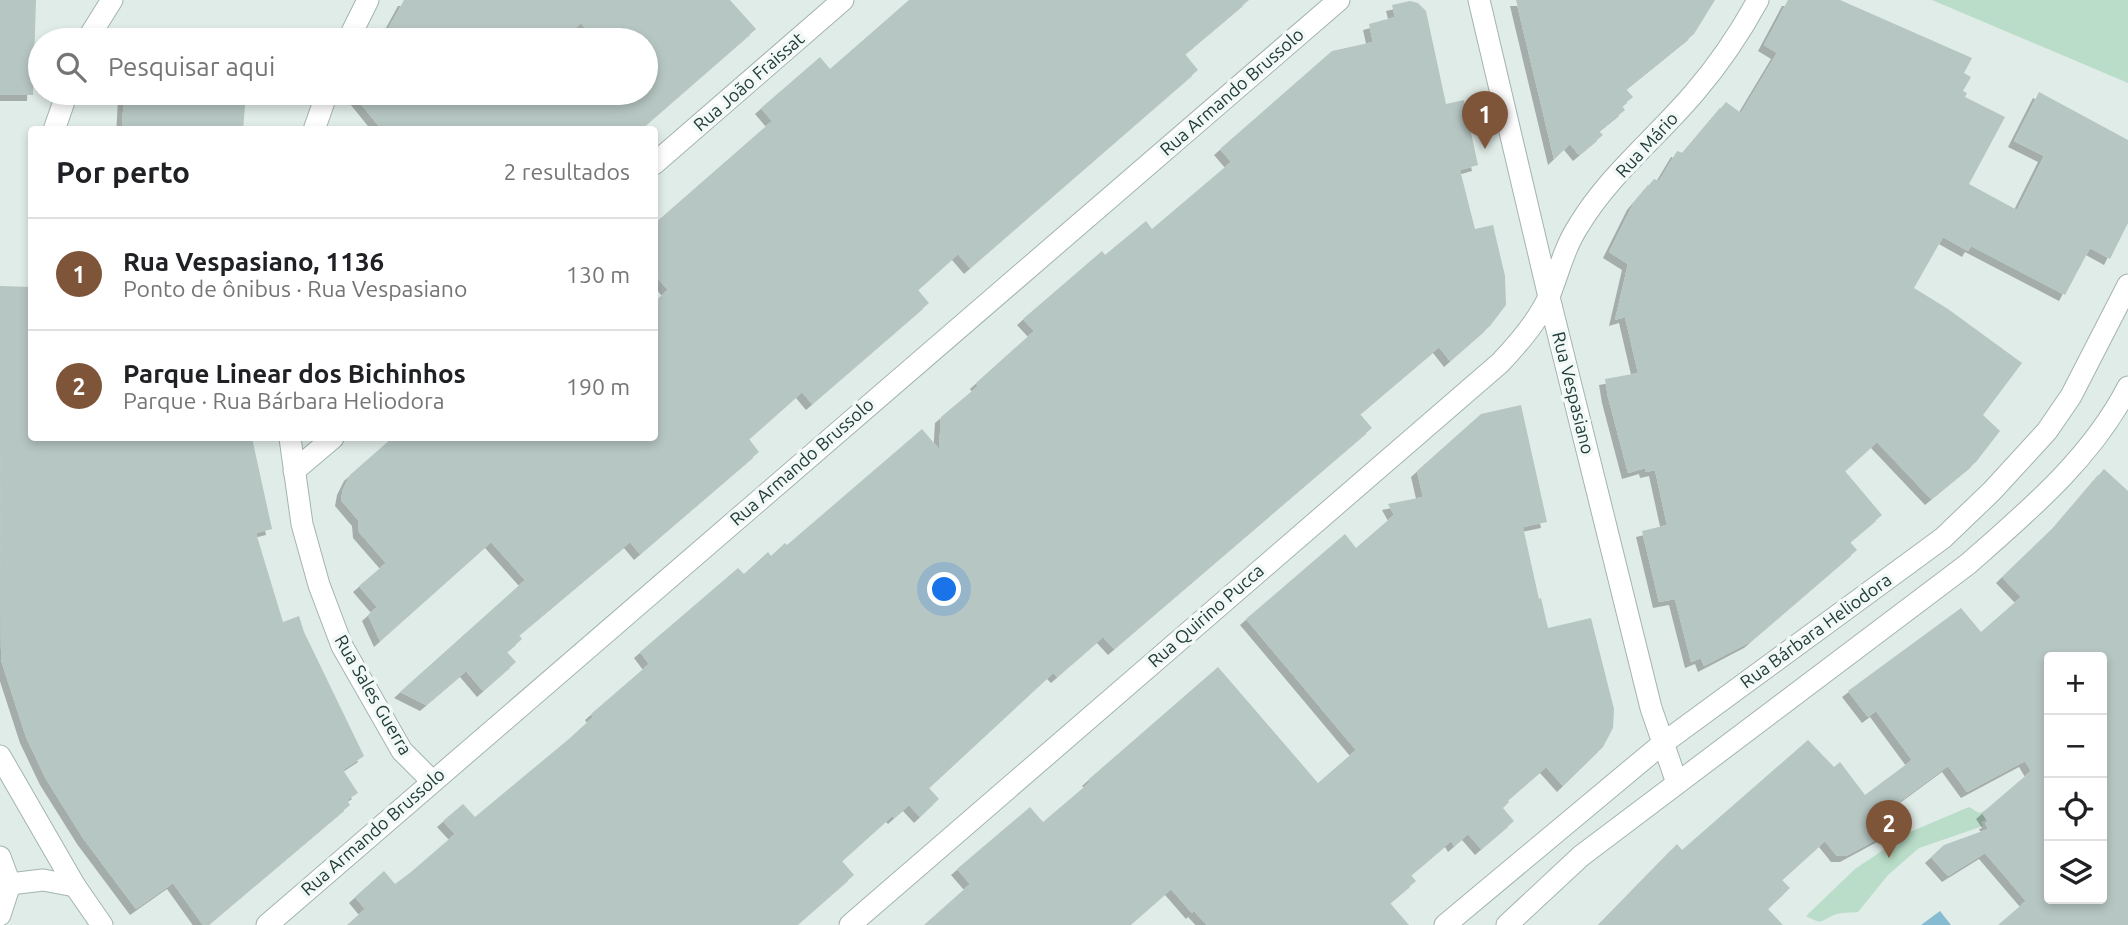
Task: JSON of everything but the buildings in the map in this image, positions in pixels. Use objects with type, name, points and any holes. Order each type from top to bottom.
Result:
[{"type":"street","points":[[94,28],[112,0]]},
{"type":"street","points":[[354,28],[368,0]]},
{"type":"street","name":"Rua João Fraissat","points":[[658,161],[843,0]]},
{"type":"street","name":"Rua Armando Brussolo","points":[[267,925],[1339,0]]},
{"type":"street","name":"Rua Vespasiano","points":[[1479,0],[1651,708],[1677,783]]},
{"type":"street","name":"Rua Mário","points":[[1549,297],[1562,260],[1579,225],[1608,186],[1695,92],[1738,36],[1758,0]]},
{"type":"street","points":[[55,126],[63,105]]},
{"type":"street","points":[[315,126],[323,105]]},
{"type":"street","name":"Rua Bárbara Heliodora","points":[[1445,925],[1662,744],[1943,538],[1993,491],[2047,431],[2071,396],[2128,285]]},
{"type":"street","name":"Rua Quirino Pucca","points":[[850,925],[1500,363],[1519,344],[1549,297]]},
{"type":"street","name":"Rua Bárbara Heliodora","points":[[1507,925],[1581,856],[1968,564],[2065,475],[2115,413],[2128,387]]},
{"type":"street","name":"Rua Sales Guerra","points":[[290,441],[302,524],[319,585],[342,646],[402,751],[432,781]]},
{"type":"street","points":[[294,471],[329,441]]},
{"type":"street","points":[[0,756],[75,886],[102,925]]},
{"type":"street","points":[[0,857],[10,884],[0,915]]},
{"type":"street","points":[[10,884],[43,880],[75,886]]},
{"type":"green space","points":[[1932,0],[2128,0],[2128,83]]},
{"type":"green space","points":[[2044,787],[2044,793],[1981,822],[1983,826],[1919,848],[1888,875],[1858,912],[1837,914],[1821,922],[1806,916],[1855,869],[1910,832],[1969,807],[1979,813]]},
{"type":"water","points":[[1940,911],[1951,925],[1921,925]]},
{"type":"place","name":"Rua Vespasiano, 1136","points":[[1485,149]]},
{"type":"place","name":"Parque Linear dos Bichinhos","points":[[1889,858]]}]
